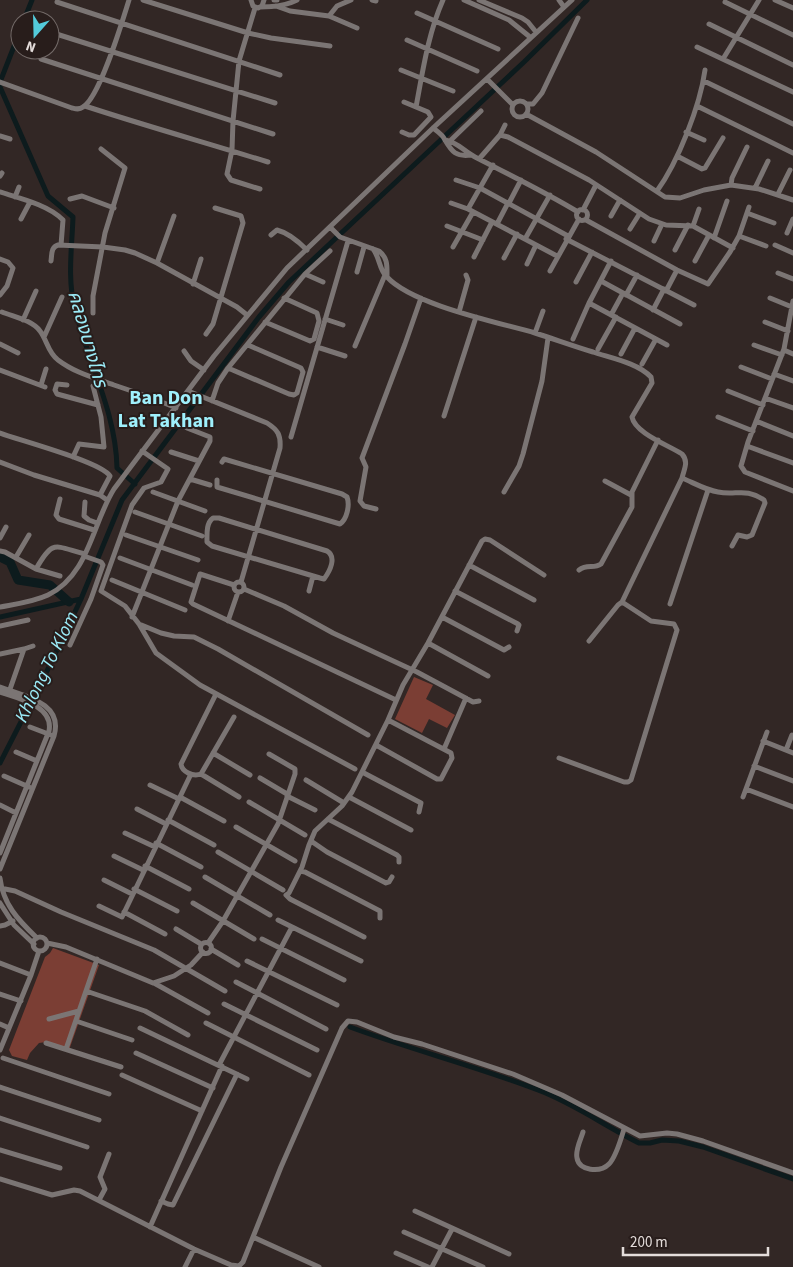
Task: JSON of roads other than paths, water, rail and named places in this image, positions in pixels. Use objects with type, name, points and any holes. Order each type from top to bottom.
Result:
[{"type":"street","points":[[0,82],[72,108],[80,109],[86,106],[102,79],[129,0]]},
{"type":"street","points":[[143,0],[248,33],[330,46]]},
{"type":"street","points":[[251,0],[252,4],[258,8]]},
{"type":"street","points":[[260,190],[229,179],[227,174],[232,150],[239,61],[258,8],[264,4],[264,0]]},
{"type":"street","points":[[258,8],[276,2],[291,3],[297,0]]},
{"type":"street","points":[[329,16],[337,6],[350,0]]},
{"type":"street","points":[[416,107],[427,48],[434,21],[443,0]]},
{"type":"street","points":[[464,0],[509,20],[530,38]]},
{"type":"street","points":[[479,0],[528,22],[536,32]]},
{"type":"street","points":[[559,0],[564,7]]},
{"type":"street","points":[[723,59],[759,0]]},
{"type":"street","points":[[775,0],[793,8]]},
{"type":"street","points":[[0,607],[34,600],[49,594],[62,586],[78,569],[107,500],[114,489],[176,408],[191,392],[204,370],[247,315],[288,268],[331,229],[433,128],[489,81],[569,1]]},
{"type":"street","points":[[57,2],[280,75]]},
{"type":"street","points":[[276,2],[290,11],[329,16],[357,28]]},
{"type":"street","points":[[725,2],[793,35]]},
{"type":"street","points":[[417,13],[498,50]]},
{"type":"street","points":[[509,20],[512,14]]},
{"type":"street","points":[[527,104],[528,110],[526,114],[520,117],[512,111],[513,105],[518,101],[533,104],[542,93],[578,18]]},
{"type":"street","points":[[710,24],[793,65]]},
{"type":"street","points":[[60,35],[275,103]]},
{"type":"street","points":[[408,40],[477,70]]},
{"type":"street","points":[[698,48],[793,92]]},
{"type":"street","points":[[44,60],[273,134]]},
{"type":"street","points":[[401,70],[453,91]]},
{"type":"street","points":[[657,191],[668,175],[697,106],[705,70]]},
{"type":"street","points":[[489,81],[513,105]]},
{"type":"street","points":[[704,81],[793,124]]},
{"type":"street","points":[[402,132],[409,135],[414,134],[431,118],[428,112],[404,102]]},
{"type":"street","points":[[86,106],[162,131],[185,136],[268,162]]},
{"type":"street","points":[[697,106],[793,153]]},
{"type":"street","points":[[445,138],[481,111]]},
{"type":"street","points":[[526,114],[596,152],[668,198],[680,198],[704,190],[731,185],[755,188],[793,200]]},
{"type":"street","points":[[479,159],[500,135],[505,125]]},
{"type":"street","points":[[433,128],[472,156],[587,213],[586,220]]},
{"type":"street","points":[[686,132],[704,140]]},
{"type":"street","points":[[500,135],[508,137],[596,185],[650,219],[662,224],[690,226],[733,248]]},
{"type":"street","points":[[0,136],[10,139]]},
{"type":"street","points":[[676,156],[702,169],[705,168],[723,138]]},
{"type":"street","points":[[731,185],[732,178],[747,147]]},
{"type":"street","points":[[93,313],[93,296],[103,246],[125,168],[101,149]]},
{"type":"street","points":[[755,188],[768,160]]},
{"type":"street","points":[[453,247],[462,231],[480,188],[493,165]]},
{"type":"street","points":[[778,194],[790,170]]},
{"type":"street","points":[[456,180],[480,188],[509,203],[592,252],[694,305]]},
{"type":"street","points":[[474,257],[483,240],[509,203],[521,180]]},
{"type":"street","points":[[579,220],[577,215],[596,185]]},
{"type":"street","points":[[15,197],[19,187]]},
{"type":"street","points":[[0,192],[55,213],[63,220],[62,245]]},
{"type":"street","points":[[70,199],[82,196],[114,208]]},
{"type":"street","points":[[525,239],[550,196]]},
{"type":"street","points":[[611,216],[620,200]]},
{"type":"street","points":[[695,261],[712,236],[727,201]]},
{"type":"street","points":[[21,219],[30,202]]},
{"type":"street","points":[[451,203],[470,210],[557,256]]},
{"type":"street","points":[[579,220],[586,220],[677,270],[708,284],[733,248],[749,207]]},
{"type":"street","points":[[206,334],[211,327],[243,220],[241,216],[215,208]]},
{"type":"street","points":[[675,250],[699,209]]},
{"type":"street","points":[[630,230],[640,213]]},
{"type":"street","points":[[747,213],[774,223]]},
{"type":"street","points":[[157,263],[174,216]]},
{"type":"street","points":[[787,234],[793,219]]},
{"type":"street","points":[[550,270],[579,220]]},
{"type":"street","points":[[654,241],[662,224]]},
{"type":"street","points":[[447,226],[483,240]]},
{"type":"street","points":[[331,229],[348,241],[372,249],[378,256],[382,272],[396,286],[421,298],[459,312],[535,333],[635,366],[651,377],[652,383],[632,417],[633,423],[640,430],[682,454],[686,458],[686,463],[682,478],[622,602],[589,641]]},
{"type":"street","points":[[271,235],[277,230],[282,231],[300,242],[307,250]]},
{"type":"street","points":[[504,258],[517,234]]},
{"type":"street","points":[[738,236],[766,246]]},
{"type":"street","points":[[291,437],[348,241]]},
{"type":"street","points":[[527,264],[536,245]]},
{"type":"street","points":[[775,245],[793,253]]},
{"type":"street","points":[[51,261],[55,246],[103,246],[125,250],[157,263],[237,307],[247,315]]},
{"type":"street","points":[[357,272],[364,246]]},
{"type":"street","points":[[212,401],[218,383],[228,368],[248,346],[284,298],[330,252]]},
{"type":"street","points":[[576,282],[592,252]]},
{"type":"street","points":[[0,259],[8,262],[13,268],[7,286],[0,295]]},
{"type":"street","points":[[193,284],[201,259]]},
{"type":"street","points":[[573,339],[610,261]]},
{"type":"street","points":[[653,310],[677,270]]},
{"type":"street","points":[[778,273],[793,279]]},
{"type":"street","points":[[306,274],[323,282]]},
{"type":"street","points":[[459,312],[468,280],[466,275]]},
{"type":"street","points":[[598,349],[613,316],[637,275]]},
{"type":"street","points":[[355,346],[386,276]]},
{"type":"street","points":[[601,281],[680,324]]},
{"type":"street","points":[[23,320],[36,291]]},
{"type":"street","points":[[44,337],[62,298]]},
{"type":"street","points":[[265,322],[310,341],[314,339],[319,321],[317,313],[284,298]]},
{"type":"street","points":[[376,509],[364,506],[360,501],[366,467],[363,462],[363,455],[421,298]]},
{"type":"street","points":[[770,298],[792,304],[791,324],[783,353],[752,431],[741,466],[745,472],[793,491]]},
{"type":"street","points":[[589,303],[667,345]]},
{"type":"street","points":[[535,333],[543,310]]},
{"type":"street","points":[[1,311],[32,324],[40,330],[49,350],[56,359],[88,376],[176,408]]},
{"type":"street","points":[[444,416],[476,317]]},
{"type":"street","points":[[325,319],[343,325]]},
{"type":"street","points":[[764,322],[788,331]]},
{"type":"street","points":[[621,354],[635,328]]},
{"type":"street","points":[[504,492],[519,466],[523,454],[542,381],[548,338]]},
{"type":"street","points":[[642,364],[656,339]]},
{"type":"street","points":[[0,344],[18,353]]},
{"type":"street","points":[[754,345],[793,354]]},
{"type":"street","points":[[228,368],[289,394],[294,395],[297,393],[303,372],[301,368],[248,346]]},
{"type":"street","points":[[317,346],[345,356]]},
{"type":"street","points":[[184,351],[191,361],[204,370]]},
{"type":"street","points":[[741,367],[793,381]]},
{"type":"street","points":[[0,370],[43,386],[46,369]]},
{"type":"street","points":[[67,385],[57,384],[56,394],[98,405]]},
{"type":"street","points":[[73,457],[79,444],[104,447],[104,434],[93,386]]},
{"type":"street","points":[[728,391],[763,405]]},
{"type":"street","points":[[191,392],[273,427],[280,435],[280,448],[241,582],[244,585],[228,621]]},
{"type":"street","points":[[766,398],[793,408]]},
{"type":"street","points":[[718,417],[752,431]]},
{"type":"street","points":[[756,421],[793,436]]},
{"type":"street","points":[[132,616],[143,593],[178,501],[210,441],[210,437],[186,428]]},
{"type":"street","points":[[0,433],[104,469],[110,476],[100,495]]},
{"type":"street","points":[[631,495],[658,440]]},
{"type":"street","points":[[747,446],[793,463]]},
{"type":"street","points":[[144,452],[168,469],[165,478],[161,482],[144,488],[132,505],[101,591],[125,606],[139,624],[156,653],[200,685],[356,769]]},
{"type":"street","points":[[171,452],[199,461]]},
{"type":"street","points":[[217,480],[217,487],[340,524],[344,520],[348,504],[347,496],[224,459],[222,462]]},
{"type":"street","points":[[0,462],[34,475],[100,495],[107,500]]},
{"type":"street","points":[[190,478],[210,485]]},
{"type":"street","points":[[682,478],[708,490],[724,494],[744,492],[761,498],[765,503],[752,535],[747,537],[738,535],[732,546]]},
{"type":"street","points":[[580,570],[584,566],[597,566],[601,564],[632,506],[631,495],[605,481]]},
{"type":"street","points":[[670,604],[708,490]]},
{"type":"street","points":[[153,492],[205,511]]},
{"type":"street","points":[[60,499],[56,515],[58,519],[94,530]]},
{"type":"street","points":[[85,502],[84,516],[97,523]]},
{"type":"street","points":[[135,512],[202,536]]},
{"type":"street","points":[[214,518],[331,554],[332,563],[326,577],[320,578],[248,557],[209,545],[207,538],[208,525],[214,518]]},
{"type":"street","points":[[0,538],[6,527]]},
{"type":"street","points":[[16,557],[29,535]]},
{"type":"street","points":[[126,535],[198,560]]},
{"type":"street","points":[[364,937],[286,895],[289,893],[300,871],[311,841],[318,827],[349,797],[376,745],[396,700],[482,541],[487,539],[544,575]]},
{"type":"street","points":[[36,570],[45,554],[51,548],[56,547],[85,555],[101,562],[103,565],[94,591],[70,645]]},
{"type":"street","points":[[0,551],[16,557],[36,570],[60,576]]},
{"type":"street","points":[[120,558],[192,585]]},
{"type":"street","points":[[469,566],[534,600]]},
{"type":"street","points":[[396,700],[193,604],[191,599],[200,574],[234,585],[234,588],[284,606],[473,702],[479,701]]},
{"type":"street","points":[[309,591],[313,576]]},
{"type":"street","points":[[112,580],[185,610]]},
{"type":"street","points":[[234,585],[241,582]]},
{"type":"street","points":[[455,592],[518,624],[517,631]]},
{"type":"street","points":[[559,758],[624,782],[630,780],[676,626],[670,622],[651,621],[622,602]]},
{"type":"street","points":[[442,617],[504,650],[509,647]]},
{"type":"street","points":[[0,626],[28,620]]},
{"type":"street","points":[[139,624],[161,633],[194,638],[368,735]]},
{"type":"street","points":[[428,643],[488,676]]},
{"type":"street","points":[[0,654],[33,646]]},
{"type":"street","points":[[8,692],[24,649]]},
{"type":"street","points":[[0,687],[37,704],[49,721],[51,735],[33,788],[6,839],[0,869]]},
{"type":"street","points":[[0,692],[8,692]]},
{"type":"street","points":[[216,694],[181,764],[184,770],[197,776],[201,774],[234,717]]},
{"type":"street","points":[[444,748],[466,698]]},
{"type":"street","points":[[376,745],[437,779],[441,779],[452,758],[451,753],[444,748],[388,720]]},
{"type":"street","points":[[30,727],[51,735]]},
{"type":"street","points":[[743,797],[767,732]]},
{"type":"street","points":[[0,853],[37,761],[51,735]]},
{"type":"street","points":[[786,750],[792,735]]},
{"type":"street","points":[[763,742],[793,753]]},
{"type":"street","points":[[16,752],[37,761]]},
{"type":"street","points":[[213,753],[250,775]]},
{"type":"street","points":[[176,929],[202,944],[208,943],[223,921],[280,819],[295,769],[269,754]]},
{"type":"street","points":[[754,766],[793,781]]},
{"type":"street","points":[[362,772],[421,803],[419,812]]},
{"type":"street","points":[[99,906],[122,916],[191,774]]},
{"type":"street","points":[[201,774],[239,797]]},
{"type":"street","points":[[4,776],[33,788]]},
{"type":"street","points":[[260,778],[315,810]]},
{"type":"street","points":[[306,780],[344,803]]},
{"type":"street","points":[[150,785],[224,822]]},
{"type":"street","points":[[746,789],[793,807]]},
{"type":"street","points":[[349,797],[411,830]]},
{"type":"street","points":[[249,802],[304,835]]},
{"type":"street","points":[[0,805],[16,813]]},
{"type":"street","points":[[137,809],[214,845]]},
{"type":"street","points":[[328,819],[397,855],[399,862]]},
{"type":"street","points":[[236,828],[295,861]]},
{"type":"street","points":[[125,833],[201,867]]},
{"type":"street","points":[[311,841],[327,852],[386,883],[392,877]]},
{"type":"street","points":[[218,852],[283,890]]},
{"type":"street","points":[[114,856],[189,889]]},
{"type":"street","points":[[300,871],[380,912],[380,918]]},
{"type":"street","points":[[205,877],[270,914]]},
{"type":"street","points":[[0,878],[1,888],[6,901],[18,918],[37,938],[44,938],[47,943],[59,945],[97,959],[153,983],[208,1013]]},
{"type":"street","points":[[104,880],[177,911]]},
{"type":"street","points":[[1,888],[15,891],[145,946],[225,990]]},
{"type":"street","points":[[0,903],[11,922],[39,951]]},
{"type":"street","points":[[193,903],[254,939]]},
{"type":"street","points":[[124,912],[165,934]]},
{"type":"street","points":[[0,926],[18,918]]},
{"type":"street","points":[[278,920],[361,961]]},
{"type":"street","points":[[150,1227],[234,1037],[292,927]]},
{"type":"street","points":[[34,944],[37,938]]},
{"type":"street","points":[[262,939],[344,980]]},
{"type":"street","points":[[39,951],[45,949],[47,943]]},
{"type":"street","points":[[208,943],[211,949],[238,965]]},
{"type":"street","points":[[202,944],[200,948],[203,952]]},
{"type":"street","points":[[153,983],[174,976],[196,961],[203,952],[208,952],[211,949]]},
{"type":"street","points":[[39,951],[0,1050],[4,1054],[2,1060],[109,1094]]},
{"type":"street","points":[[66,1049],[97,959]]},
{"type":"street","points":[[247,960],[337,1005]]},
{"type":"street","points":[[0,963],[31,975]]},
{"type":"street","points":[[236,982],[326,1029]]},
{"type":"street","points":[[86,991],[145,1011],[188,1035]]},
{"type":"street","points":[[0,994],[20,1001]]},
{"type":"street","points":[[224,1004],[317,1050]]},
{"type":"street","points":[[49,1019],[79,1011]]},
{"type":"street","points":[[76,1021],[132,1040]]},
{"type":"street","points":[[0,1179],[52,1195],[74,1190],[102,1196],[150,1227],[194,1249],[231,1265],[239,1266],[243,1262],[306,1108],[342,1028],[346,1022],[350,1021],[528,1080],[562,1095],[623,1133],[640,1136],[667,1133],[684,1136],[793,1173]]},
{"type":"street","points":[[206,1023],[309,1075]]},
{"type":"street","points":[[0,1024],[9,1028]]},
{"type":"street","points":[[140,1028],[247,1079]]},
{"type":"street","points":[[46,1043],[121,1067]]},
{"type":"street","points":[[136,1053],[213,1088]]},
{"type":"street","points":[[161,1201],[173,1205],[237,1074]]},
{"type":"street","points":[[122,1075],[202,1111]]},
{"type":"street","points":[[0,1087],[99,1120]]},
{"type":"street","points":[[0,1118],[87,1146]]},
{"type":"street","points":[[583,1132],[576,1157],[580,1165],[590,1169],[607,1166],[611,1162],[623,1133]]},
{"type":"street","points":[[0,1150],[60,1168]]},
{"type":"street","points":[[102,1196],[104,1186],[100,1177],[109,1154]]},
{"type":"street","points":[[416,1211],[509,1254]]},
{"type":"street","points":[[432,1267],[452,1229]]},
{"type":"street","points":[[404,1232],[483,1267]]},
{"type":"street","points":[[253,1237],[320,1267]]},
{"type":"street","points":[[185,1267],[194,1249]]},
{"type":"street","points":[[396,1253],[428,1267]]},
{"type":"waterway","name":"คลองบางไทร","points":[[28,10],[32,0]]},
{"type":"waterway","name":"Khlong To Klom","points":[[0,763],[81,599],[122,500],[259,317],[289,282],[524,62],[587,0]]},
{"type":"waterway","name":"คลองบางไทร","points":[[0,82],[10,56]]},
{"type":"waterway","name":"คลองบางไทร","points":[[0,87],[48,196],[73,217],[71,286],[75,309],[107,407],[112,427],[117,468],[135,484]]},
{"type":"waterway","name":"Khlong To Klom","points":[[0,557],[10,562],[18,580],[50,585],[69,602]]},
{"type":"waterway","name":"Khlong To Klom","points":[[0,617],[81,599]]},
{"type":"waterway","points":[[350,1027],[491,1073],[551,1095],[639,1143],[662,1140],[679,1141],[703,1147],[793,1179]]},
{"type":"district","name":"Ban Don Lat Takhan","points":[[166,410]]}]
